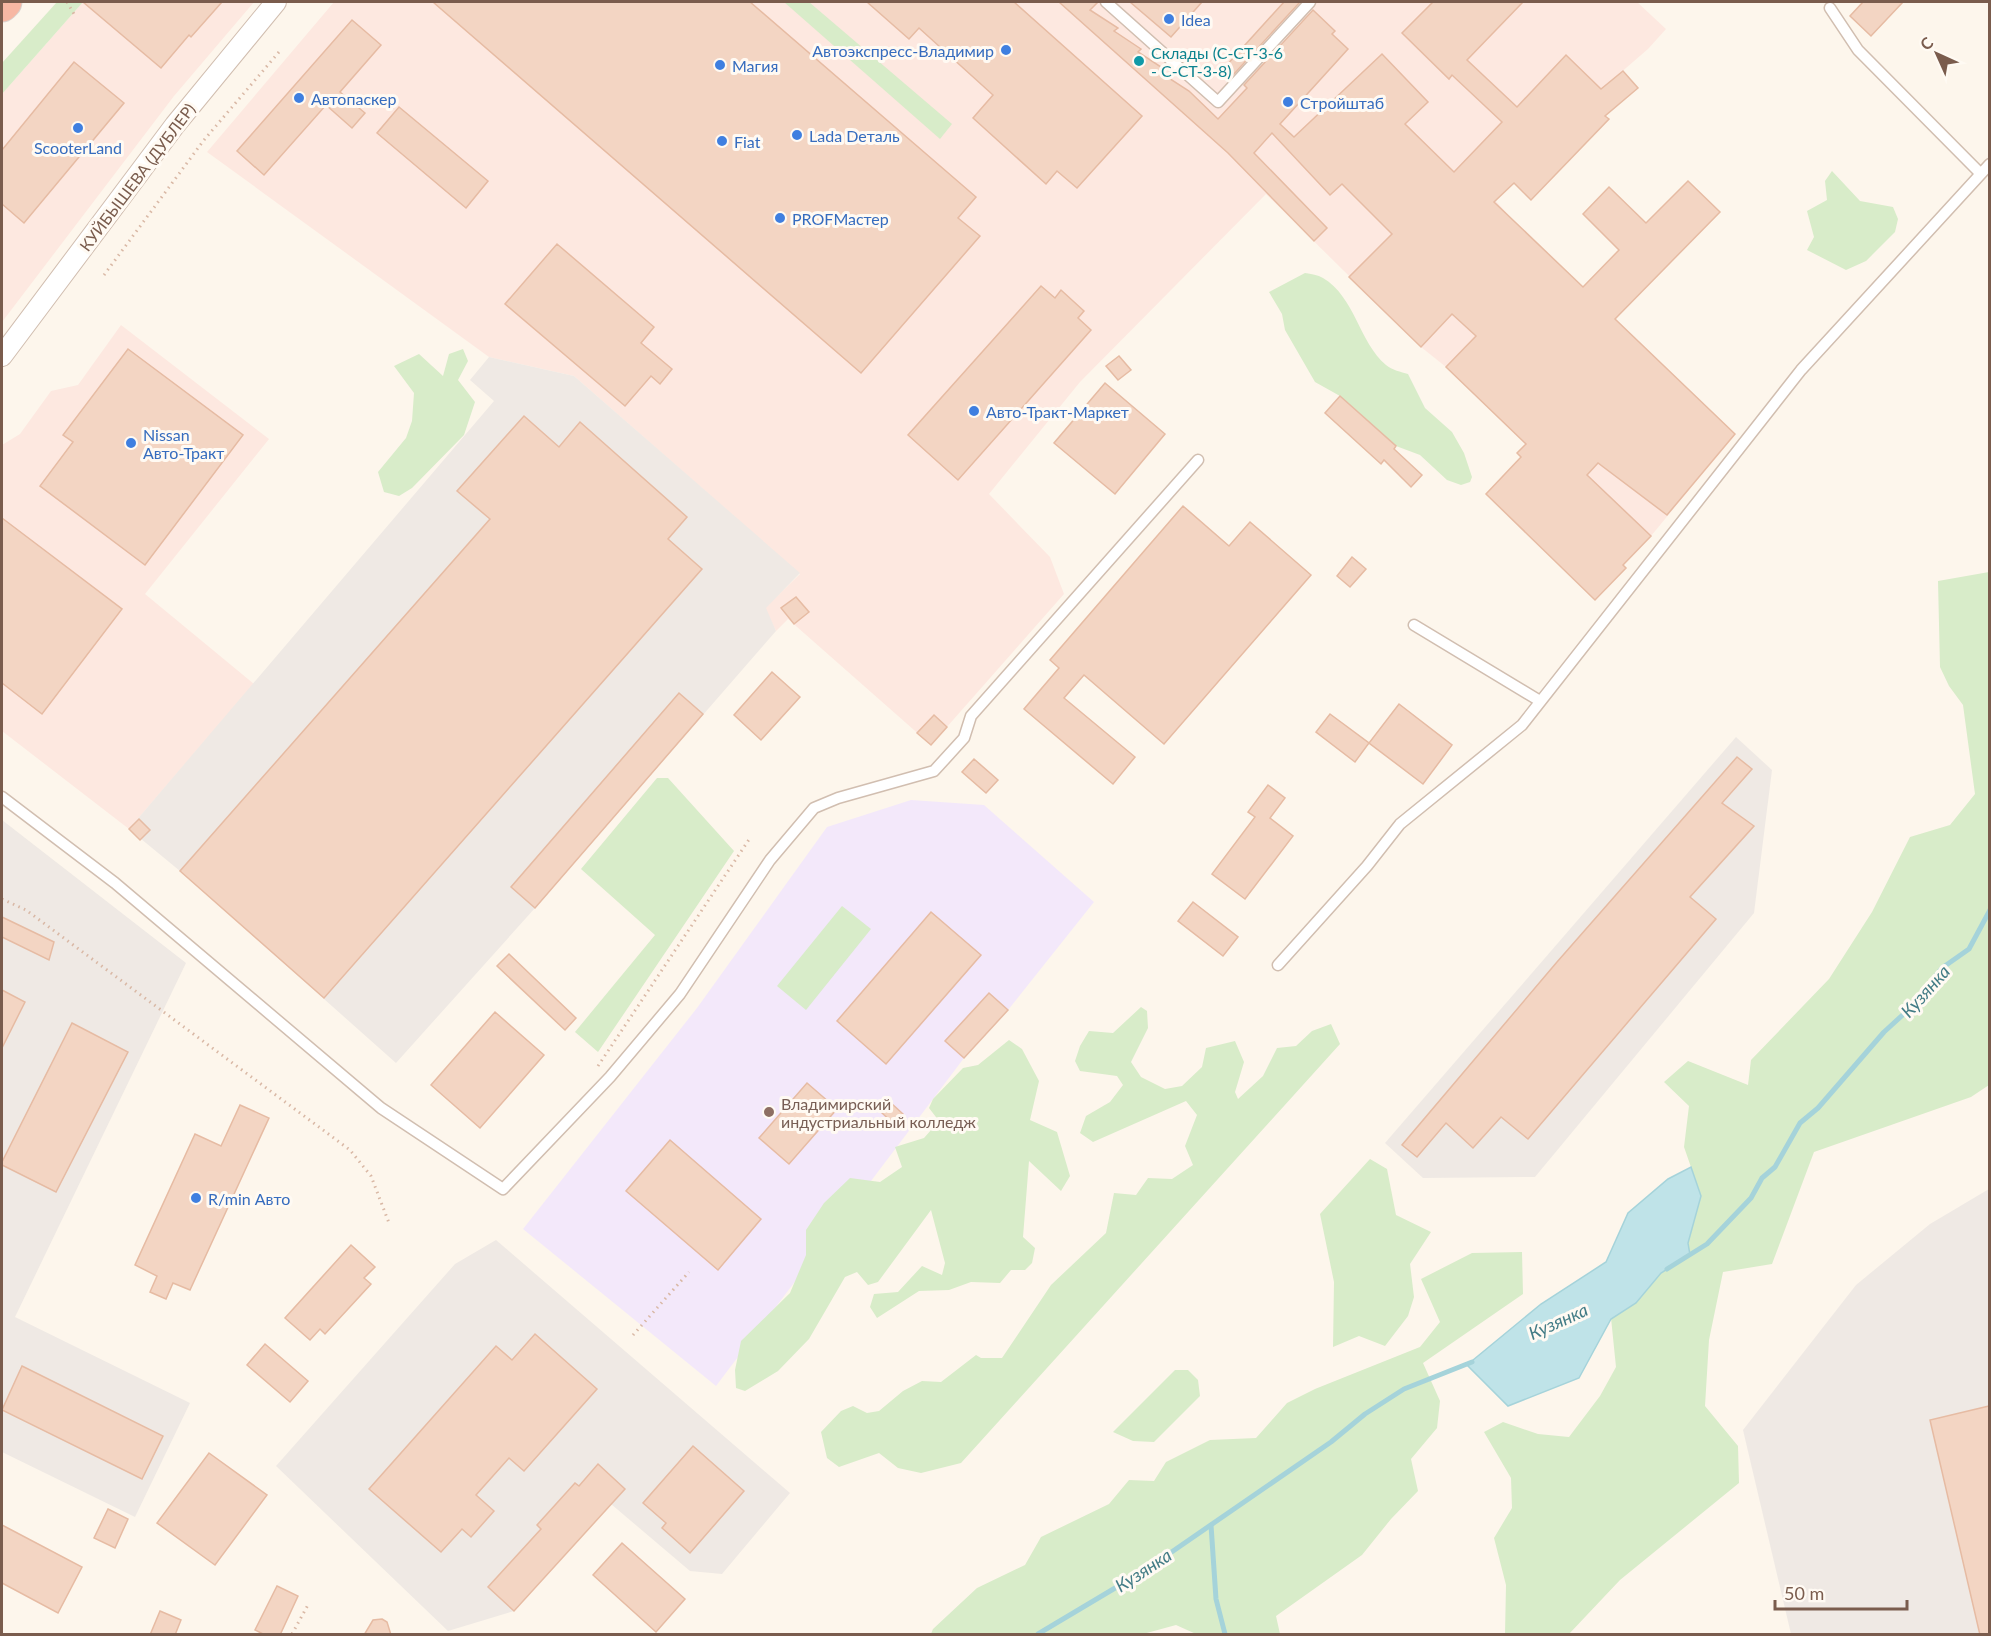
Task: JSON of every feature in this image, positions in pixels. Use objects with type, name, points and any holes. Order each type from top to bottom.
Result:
[{"type":"highway","points":[[2,5],[5,2]]},
{"type":"street","name":"КУЙБЫШЕВА (ДУБЛЕР)","points":[[2,356],[175,125],[276,2]]},
{"type":"lane","points":[[1106,2],[1218,102],[1310,2]]},
{"type":"lane","points":[[1830,8],[1858,50],[1980,173]]},
{"type":"lane","points":[[1278,965],[1367,866],[1400,824],[1522,725],[1801,370],[1989,164]]},
{"type":"lane","points":[[2,797],[115,883],[381,1108],[503,1189],[610,1077],[680,994],[770,860],[814,808],[838,798],[934,771],[964,738],[970,716],[1198,460]]},
{"type":"lane","points":[[1414,625],[1540,701]]},
{"type":"path","points":[[68,2],[74,14]]},
{"type":"path","points":[[104,275],[204,140],[279,51]]},
{"type":"path","points":[[597,1066],[750,838]]},
{"type":"path","points":[[2,899],[26,910],[350,1150],[371,1176],[389,1223]]},
{"type":"path","points":[[633,1335],[689,1272]]},
{"type":"path","points":[[292,1635],[309,1603]]},
{"type":"shaded area","points":[[83,2],[254,2],[174,96],[2,322],[2,94]]},
{"type":"shaded area","points":[[334,2],[1637,2],[1666,29],[1648,49],[1589,100],[1489,193],[1510,217],[1735,434],[1651,536],[1629,559],[1517,453],[1526,443],[1446,367],[1421,347],[1266,194],[1080,382],[989,494],[1050,557],[1064,594],[931,745],[788,619],[776,631],[765,608],[800,574],[574,376],[489,357],[207,152]]},
{"type":"shaded area","points":[[121,325],[269,439],[145,594],[254,684],[129,829],[2,731],[2,445],[20,434],[51,391],[78,385]]},
{"type":"shaded area","points":[[489,357],[574,376],[800,573],[766,608],[776,631],[535,908],[396,1063],[180,871],[129,829],[494,401],[470,380]]},
{"type":"shaded area","points":[[1736,737],[1772,770],[1754,913],[1535,1177],[1423,1178],[1385,1143]]},
{"type":"shaded area","name":"Владимирский индустриальный колледж","points":[[911,800],[984,805],[1094,902],[1008,1010],[964,1058],[716,1386],[523,1229],[697,1008],[827,827]]},
{"type":"shaded area","points":[[2,820],[186,963],[15,1317],[190,1403],[135,1517],[2,1452]]},
{"type":"shaded area","points":[[1989,1189],[1989,1634],[1791,1634],[1743,1430],[1856,1285],[1930,1224]]},
{"type":"shaded area","points":[[496,1240],[790,1493],[722,1574],[690,1571],[611,1504],[514,1611],[448,1631],[276,1466],[455,1264]]},
{"type":"green space","points":[[57,2],[83,2],[2,94],[2,63]]},
{"type":"green space","points":[[784,2],[809,2],[952,124],[940,139]]},
{"type":"green space","points":[[1832,171],[1860,201],[1893,207],[1898,219],[1895,232],[1866,261],[1846,270],[1807,250],[1814,237],[1807,211],[1827,200],[1825,181]]},
{"type":"green space","points":[[1305,273],[1321,277],[1334,286],[1343,296],[1377,355],[1388,367],[1408,374],[1425,408],[1452,432],[1464,453],[1472,477],[1470,482],[1461,485],[1447,480],[1420,455],[1396,446],[1340,396],[1315,382],[1285,330],[1282,314],[1269,292]]},
{"type":"green space","points":[[463,349],[468,361],[458,380],[475,402],[464,435],[412,488],[399,496],[384,492],[378,472],[406,438],[412,421],[414,393],[394,366],[419,354],[443,376],[449,354]]},
{"type":"green space","points":[[1989,572],[1989,1085],[1971,1097],[1814,1152],[1772,1264],[1723,1272],[1709,1340],[1705,1406],[1738,1446],[1739,1483],[1620,1580],[1569,1634],[1505,1634],[1506,1585],[1494,1538],[1512,1508],[1511,1478],[1484,1432],[1503,1422],[1538,1434],[1569,1437],[1600,1396],[1616,1367],[1611,1318],[1636,1303],[1661,1273],[1690,1255],[1688,1243],[1701,1196],[1684,1147],[1689,1106],[1664,1082],[1688,1061],[1748,1085],[1751,1060],[1829,979],[1872,912],[1910,837],[1950,825],[1975,794],[1963,705],[1949,686],[1940,667],[1938,581]]},
{"type":"green space","points":[[657,778],[668,778],[734,851],[598,1052],[575,1032],[655,935],[581,869]]},
{"type":"green space","points":[[842,906],[871,929],[806,1010],[777,986]]},
{"type":"green space","points":[[1141,1007],[1147,1011],[1148,1028],[1131,1062],[1141,1077],[1165,1089],[1182,1086],[1202,1067],[1206,1048],[1235,1041],[1244,1062],[1235,1092],[1238,1099],[1263,1076],[1277,1048],[1296,1046],[1312,1031],[1331,1024],[1340,1044],[961,1463],[921,1473],[898,1468],[879,1453],[839,1467],[827,1458],[821,1432],[841,1411],[853,1406],[867,1413],[879,1411],[903,1391],[922,1381],[941,1382],[976,1355],[981,1358],[1002,1358],[1051,1285],[1106,1233],[1114,1193],[1136,1195],[1148,1178],[1172,1179],[1193,1165],[1185,1146],[1197,1115],[1186,1101],[1093,1142],[1080,1133],[1086,1116],[1110,1102],[1123,1085],[1117,1076],[1080,1071],[1075,1061],[1080,1046],[1089,1031],[1113,1033]]},
{"type":"green space","points":[[1009,1040],[1022,1049],[1039,1081],[1030,1120],[1057,1132],[1070,1176],[1061,1191],[1029,1161],[1023,1237],[1035,1248],[1032,1263],[1025,1270],[1011,1270],[1000,1283],[971,1282],[949,1290],[919,1291],[877,1318],[870,1307],[874,1294],[898,1292],[922,1266],[942,1275],[945,1263],[931,1210],[878,1282],[868,1285],[857,1272],[845,1277],[809,1339],[778,1371],[745,1391],[736,1388],[735,1370],[741,1341],[790,1293],[806,1255],[806,1230],[824,1203],[850,1178],[880,1182],[902,1167],[895,1147],[924,1138],[939,1121],[929,1108],[933,1099],[963,1068],[978,1065]]},
{"type":"green space","points":[[1370,1159],[1387,1169],[1396,1215],[1431,1232],[1410,1264],[1414,1297],[1408,1316],[1385,1346],[1359,1336],[1333,1347],[1334,1282],[1320,1214]]},
{"type":"green space","points":[[1522,1252],[1523,1294],[1423,1363],[1440,1401],[1437,1428],[1411,1459],[1418,1491],[1391,1519],[1362,1555],[1276,1616],[1280,1634],[1196,1634],[1176,1625],[1143,1634],[931,1634],[933,1629],[977,1588],[1025,1565],[1041,1537],[1109,1504],[1129,1480],[1154,1481],[1166,1462],[1210,1440],[1256,1438],[1287,1403],[1315,1389],[1420,1347],[1440,1322],[1421,1279],[1472,1253]]},
{"type":"green space","points":[[1175,1370],[1188,1370],[1198,1380],[1200,1396],[1154,1442],[1133,1441],[1113,1432]]},
{"type":"water","points":[[1691,1167],[1701,1196],[1688,1243],[1690,1255],[1661,1273],[1636,1303],[1611,1319],[1579,1378],[1508,1406],[1467,1365],[1541,1304],[1606,1262],[1628,1213],[1668,1179]]},
{"type":"building","points":[[83,2],[222,2],[191,37],[189,35],[161,68]]},
{"type":"building","points":[[433,2],[750,2],[976,197],[958,218],[980,236],[861,373]]},
{"type":"building","points":[[867,2],[1014,2],[1142,116],[1077,188],[1057,171],[1046,184],[973,118],[993,95],[919,28],[909,39]]},
{"type":"building","points":[[1059,2],[1098,2],[1090,10],[1118,28],[1114,31],[1141,49],[1138,52],[1164,69],[1161,73],[1189,91],[1218,119],[1247,88],[1244,85],[1313,10],[1335,31],[1332,34],[1348,49],[1280,124],[1294,137],[1382,54],[1428,102],[1405,124],[1454,172],[1502,122],[1452,75],[1449,79],[1402,33],[1433,2],[1523,2],[1467,60],[1517,107],[1566,55],[1601,89],[1623,71],[1638,88],[1605,116],[1609,119],[1531,200],[1514,183],[1494,202],[1583,287],[1619,250],[1583,214],[1609,187],[1646,223],[1688,181],[1720,212],[1615,319],[1735,434],[1667,515],[1598,463],[1587,475],[1651,536],[1623,565],[1626,568],[1595,600],[1486,494],[1521,457],[1517,453],[1526,444],[1446,367],[1476,336],[1452,314],[1421,347],[1349,277],[1392,234],[1342,184],[1330,195],[1272,133],[1254,153],[1327,228],[1314,241],[1228,153]]},
{"type":"building","name":"Idea","points":[[1130,2],[1202,2],[1171,37]]},
{"type":"building","points":[[1284,2],[1300,2],[1233,75],[1225,67]]},
{"type":"building","points":[[1863,2],[1903,2],[1871,36],[1850,16]]},
{"type":"building","points":[[352,20],[381,45],[340,92],[365,113],[352,128],[326,105],[264,175],[237,151]]},
{"type":"building","points":[[74,62],[124,103],[24,223],[2,204],[2,150]]},
{"type":"building","points":[[399,107],[488,181],[466,208],[377,133]]},
{"type":"building","points":[[557,244],[654,327],[641,343],[672,369],[660,384],[651,376],[625,406],[505,304]]},
{"type":"building","points":[[1041,286],[1055,298],[1061,290],[1084,311],[1078,318],[1091,330],[958,480],[908,435]]},
{"type":"building","points":[[128,349],[243,435],[145,565],[40,486],[73,442],[63,435]]},
{"type":"building","points":[[1119,356],[1131,370],[1118,380],[1106,366]]},
{"type":"building","points":[[1105,383],[1165,434],[1115,494],[1054,443]]},
{"type":"building","points":[[1340,396],[1396,446],[1394,449],[1422,475],[1411,487],[1384,460],[1381,464],[1325,413]]},
{"type":"building","points":[[524,416],[559,447],[580,422],[687,517],[668,539],[702,569],[324,998],[180,871],[490,519],[457,491]]},
{"type":"building","points":[[1183,506],[1229,546],[1250,522],[1311,575],[1164,744],[1084,675],[1064,698],[1135,757],[1113,784],[1024,709],[1059,668],[1050,660]]},
{"type":"building","points":[[2,518],[122,609],[42,714],[2,683]]},
{"type":"building","points":[[1352,557],[1366,569],[1350,587],[1337,576]]},
{"type":"building","points":[[796,597],[809,612],[794,624],[781,608]]},
{"type":"building","points":[[772,672],[800,697],[761,740],[734,715]]},
{"type":"building","points":[[679,693],[703,714],[535,908],[511,887]]},
{"type":"building","points":[[1399,704],[1452,745],[1423,784],[1369,743]]},
{"type":"building","points":[[1330,714],[1369,743],[1355,762],[1316,732]]},
{"type":"building","points":[[934,715],[947,727],[931,745],[917,733]]},
{"type":"building","points":[[1737,757],[1752,769],[1722,803],[1754,826],[1690,897],[1716,919],[1528,1139],[1501,1117],[1473,1148],[1446,1123],[1417,1157],[1402,1145],[1557,962]]},
{"type":"building","points":[[974,759],[998,780],[986,793],[962,772]]},
{"type":"building","points":[[1268,785],[1285,798],[1270,818],[1293,836],[1245,899],[1212,874],[1255,817],[1248,812]]},
{"type":"building","points":[[139,819],[150,830],[140,840],[129,829]]},
{"type":"building","points":[[1193,902],[1238,937],[1223,956],[1178,921]]},
{"type":"building","points":[[931,912],[981,955],[886,1064],[837,1021]]},
{"type":"building","points":[[2,917],[54,942],[49,960],[2,937]]},
{"type":"building","points":[[509,954],[576,1018],[565,1030],[497,966]]},
{"type":"building","points":[[2,990],[25,1002],[2,1048]]},
{"type":"building","points":[[989,993],[1008,1010],[964,1058],[945,1041]]},
{"type":"building","points":[[495,1012],[544,1055],[480,1128],[431,1085]]},
{"type":"building","points":[[72,1023],[128,1052],[56,1192],[2,1165],[2,1162]]},
{"type":"building","points":[[807,1083],[837,1109],[789,1164],[759,1138]]},
{"type":"building","points":[[891,1103],[903,1114],[894,1124],[882,1113]]},
{"type":"building","points":[[240,1105],[269,1118],[190,1290],[173,1283],[166,1299],[150,1292],[157,1276],[135,1265],[195,1134],[221,1146]]},
{"type":"building","points":[[670,1140],[761,1219],[718,1270],[626,1191]]},
{"type":"building","points":[[351,1245],[375,1267],[364,1278],[371,1284],[325,1334],[320,1329],[310,1340],[285,1318]]},
{"type":"building","points":[[535,1334],[597,1389],[524,1471],[509,1458],[476,1495],[494,1511],[471,1537],[462,1529],[441,1552],[369,1489],[496,1346],[512,1360]]},
{"type":"building","points":[[265,1344],[308,1381],[290,1402],[247,1365]]},
{"type":"building","points":[[22,1366],[163,1436],[142,1479],[2,1410]]},
{"type":"building","points":[[1989,1406],[1989,1635],[1980,1635],[1930,1420]]},
{"type":"building","points":[[693,1446],[744,1491],[690,1553],[662,1528],[666,1523],[643,1503]]},
{"type":"building","points":[[209,1453],[267,1495],[215,1565],[157,1523]]},
{"type":"building","points":[[598,1464],[625,1489],[514,1611],[488,1587],[541,1529],[537,1525],[575,1483],[579,1486]]},
{"type":"building","points":[[108,1509],[128,1519],[115,1548],[94,1538]]},
{"type":"building","points":[[2,1525],[82,1567],[58,1613],[2,1583]]},
{"type":"building","points":[[622,1543],[685,1599],[656,1632],[593,1575]]},
{"type":"building","points":[[277,1586],[298,1596],[280,1635],[265,1635],[255,1630]]},
{"type":"building","points":[[160,1611],[181,1620],[175,1635],[150,1635]]},
{"type":"building","points":[[382,1619],[387,1622],[391,1635],[364,1635],[373,1620]]},
{"type":"waterway","name":"Кузянка","points":[[1667,1269],[1707,1244],[1751,1198],[1762,1178],[1775,1167],[1800,1123],[1818,1108],[1884,1032],[1907,1011],[1942,968],[1969,949],[1990,910]]},
{"type":"waterway","name":"Кузянка","points":[[1038,1634],[1147,1569],[1331,1442],[1365,1414],[1404,1389],[1472,1362]]},
{"type":"waterway","points":[[1211,1525],[1216,1599],[1225,1634]]},
{"type":"place","name":"Idea","points":[[1169,19]]},
{"type":"place","name":"Автоэкспресс-Владимир","points":[[1006,50]]},
{"type":"place","name":"Склады (С-СТ-3-6 - С-СТ-3-8)","points":[[1139,61]]},
{"type":"place","name":"Магия","points":[[720,65]]},
{"type":"place","name":"Автопаскер","points":[[299,98]]},
{"type":"place","name":"Стройштаб","points":[[1288,102]]},
{"type":"place","name":"ScooterLand","points":[[78,128]]},
{"type":"place","name":"Lada Dеталь","points":[[797,135]]},
{"type":"place","name":"Fiat","points":[[722,141]]},
{"type":"place","name":"PROFМастер","points":[[780,218]]},
{"type":"place","name":"Авто-Тракт-Маркет","points":[[974,411]]},
{"type":"place","name":"Nissan Авто-Тракт","points":[[131,443]]},
{"type":"place","name":"Владимирский индустриальный колледж","points":[[769,1112]]},
{"type":"place","name":"R/min Авто","points":[[196,1198]]}]
